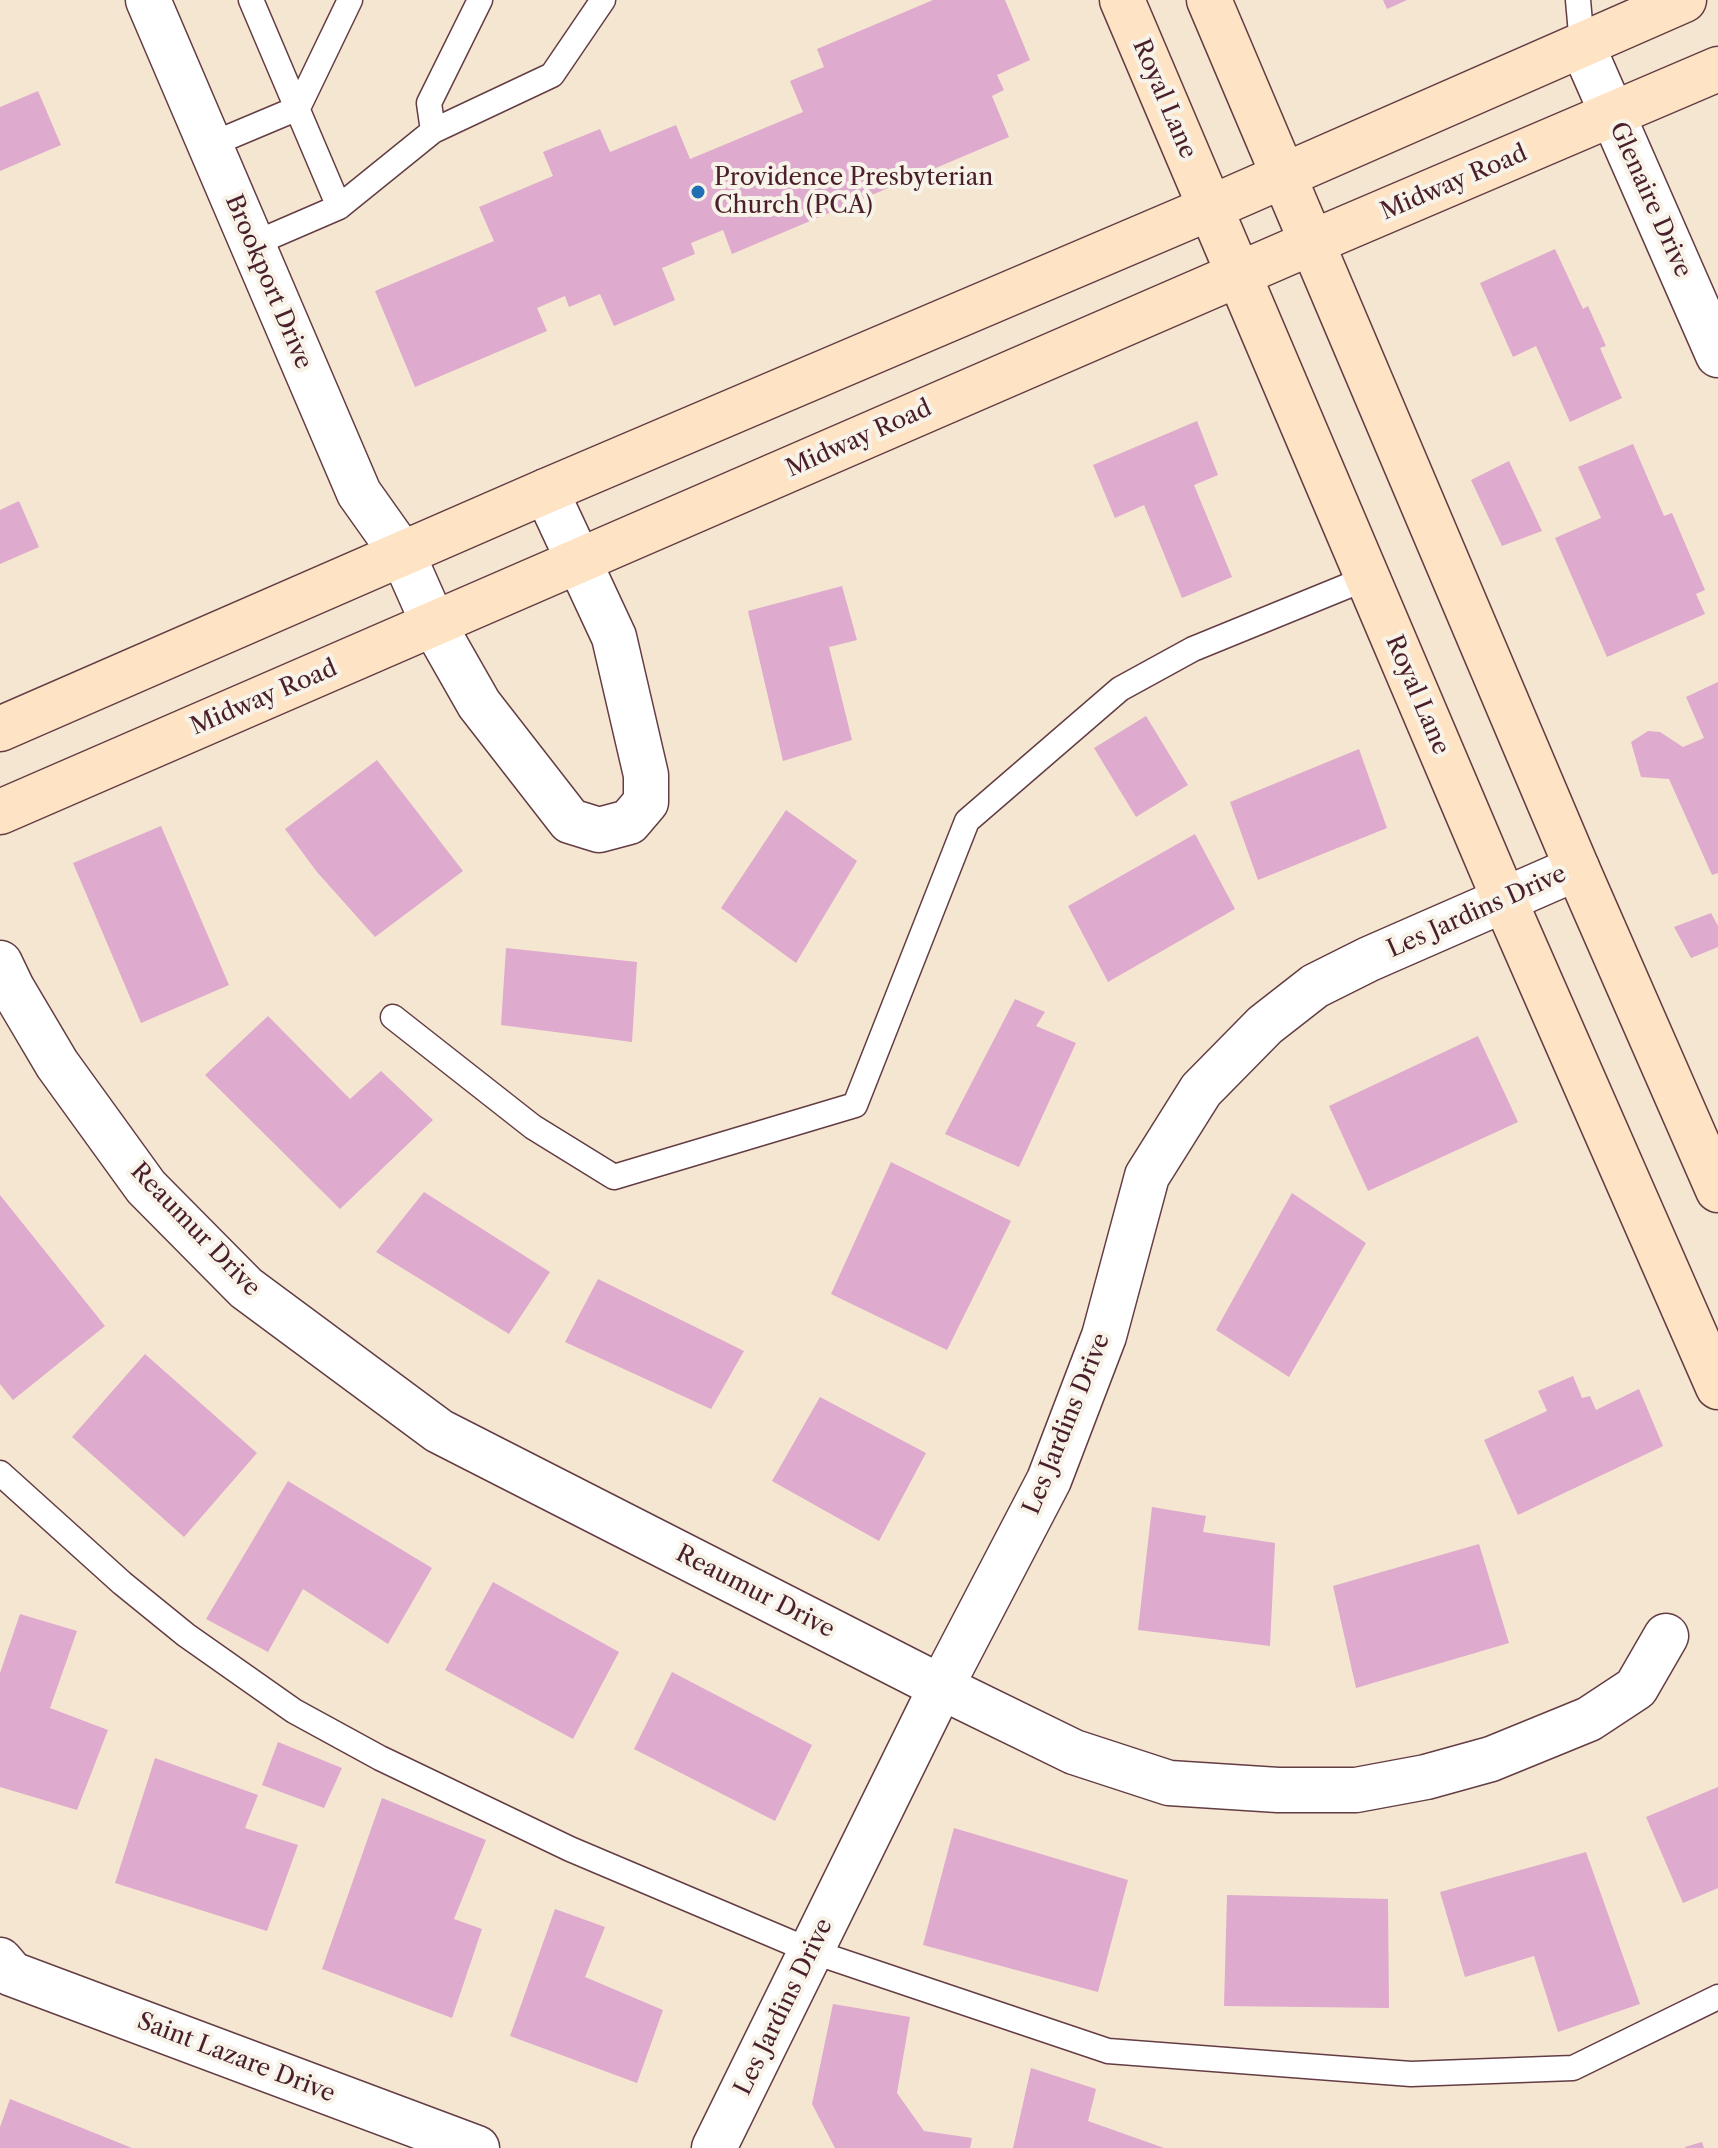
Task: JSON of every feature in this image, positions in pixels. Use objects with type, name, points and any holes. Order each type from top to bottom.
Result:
[{"type":"main road","name":"Royal Lane","points":[[1122,0],[1504,899],[1718,1387]]},
{"type":"main road","points":[[1209,0],[1577,868],[1718,1190]]},
{"type":"main road","points":[[0,729],[546,491],[1210,208],[1684,0]]},
{"type":"main road","name":"Midway Road","points":[[0,812],[1718,69]]},
{"type":"street","name":"Brookport Drive","points":[[148,0],[359,493],[403,555],[434,625],[479,704],[570,821],[599,830],[629,822],[646,802],[646,775],[614,637],[546,491]]},
{"type":"street","name":"Glenaire Drive","points":[[1582,45],[1718,355]]},
{"type":"street","name":"Les Jardins Drive","points":[[714,2148],[941,1687],[1049,1480],[1104,1336],[1147,1176],[1201,1090],[1265,1025],[1315,986],[1577,868]]},
{"type":"street","name":"Reaumur Drive","points":[[0,963],[57,1064],[146,1187],[246,1288],[439,1431],[1074,1752],[1169,1783],[1278,1790],[1356,1790],[1426,1777],[1491,1759],[1589,1719],[1636,1688],[1666,1636]]},
{"type":"street","name":"Saint Lazare Drive","points":[[0,1960],[12,1974],[477,2148]]},
{"type":"lane","points":[[251,0],[339,207]]},
{"type":"lane","points":[[210,145],[298,108],[350,0]]},
{"type":"lane","points":[[433,131],[429,103],[480,0]]},
{"type":"lane","points":[[251,245],[339,207],[433,131],[552,75],[603,0]]},
{"type":"lane","points":[[1578,0],[1582,45]]},
{"type":"lane","points":[[393,1017],[533,1127],[614,1177],[855,1105],[967,821],[1120,689],[1193,649],[1367,578]]},
{"type":"lane","points":[[0,1473],[122,1583],[186,1635],[294,1711],[380,1758],[570,1849],[811,1951],[1108,2051],[1411,2074],[1573,2068],[1718,1997]]},
{"type":"building","name":"Providence Presbyterian Church (PCA)","points":[[933,0],[1005,0],[1030,60],[997,75],[1004,90],[992,96],[1009,137],[732,254],[723,230],[691,243],[695,254],[662,268],[675,300],[614,326],[600,294],[569,307],[565,296],[537,308],[547,331],[415,387],[375,291],[494,241],[479,207],[553,176],[543,152],[600,129],[610,152],[676,125],[690,159],[803,112],[790,81],[824,67],[817,49]]},
{"type":"building","points":[[1383,0],[1407,0],[1387,9]]},
{"type":"building","points":[[38,91],[61,145],[0,171],[0,107]]},
{"type":"building","points":[[1555,249],[1583,309],[1588,306],[1606,346],[1600,348],[1622,398],[1570,422],[1536,346],[1513,357],[1480,283]]},
{"type":"building","points":[[1197,421],[1218,475],[1194,485],[1232,577],[1182,598],[1144,505],[1115,518],[1093,465]]},
{"type":"building","points":[[1633,444],[1664,516],[1672,513],[1705,590],[1696,594],[1705,614],[1607,657],[1555,538],[1601,518],[1578,467]]},
{"type":"building","points":[[1509,461],[1542,531],[1502,546],[1471,480]]},
{"type":"building","points":[[19,501],[39,547],[0,564],[0,510]]},
{"type":"building","points":[[842,586],[857,640],[829,647],[852,740],[783,761],[748,611]]},
{"type":"building","points":[[1718,682],[1718,873],[1712,875],[1669,779],[1641,777],[1631,742],[1648,731],[1660,732],[1683,747],[1704,738],[1686,697]]},
{"type":"building","points":[[1146,716],[1188,785],[1136,817],[1094,748]]},
{"type":"building","points":[[1359,749],[1387,828],[1258,880],[1230,802]]},
{"type":"building","points":[[377,760],[463,871],[375,937],[317,872],[285,829]]},
{"type":"building","points":[[786,810],[857,861],[796,963],[721,908]]},
{"type":"building","points":[[161,826],[229,985],[141,1023],[73,863]]},
{"type":"building","points":[[1195,834],[1235,909],[1108,982],[1068,906]]},
{"type":"building","points":[[1711,913],[1718,926],[1718,947],[1691,958],[1674,927]]},
{"type":"building","points":[[506,948],[637,962],[632,1042],[501,1025]]},
{"type":"building","points":[[1015,999],[1045,1012],[1036,1026],[1076,1043],[1019,1167],[945,1134]]},
{"type":"building","points":[[268,1016],[350,1099],[381,1071],[433,1120],[340,1209],[205,1075]]},
{"type":"building","points":[[1478,1036],[1518,1122],[1368,1191],[1329,1106]]},
{"type":"building","points":[[891,1162],[1011,1221],[947,1350],[831,1294]]},
{"type":"building","points":[[424,1192],[550,1272],[509,1334],[376,1252]]},
{"type":"building","points":[[1292,1193],[1366,1243],[1289,1377],[1216,1330]]},
{"type":"building","points":[[0,1195],[105,1326],[13,1400],[0,1384]]},
{"type":"building","points":[[598,1279],[744,1351],[711,1409],[565,1342]]},
{"type":"building","points":[[145,1354],[257,1453],[184,1537],[72,1437]]},
{"type":"building","points":[[1573,1376],[1582,1398],[1590,1396],[1596,1410],[1639,1389],[1663,1446],[1518,1515],[1484,1440],[1547,1411],[1538,1391]]},
{"type":"building","points":[[820,1397],[926,1453],[879,1541],[772,1481]]},
{"type":"building","points":[[288,1481],[432,1568],[388,1644],[303,1589],[268,1652],[206,1619]]},
{"type":"building","points":[[1152,1507],[1206,1516],[1203,1532],[1275,1543],[1270,1646],[1138,1630]]},
{"type":"building","points":[[1479,1544],[1509,1643],[1356,1688],[1333,1586]]},
{"type":"building","points":[[493,1582],[619,1652],[573,1739],[445,1670]]},
{"type":"building","points":[[20,1614],[77,1631],[50,1708],[108,1730],[77,1810],[0,1787],[0,1673]]},
{"type":"building","points":[[672,1672],[812,1745],[775,1821],[634,1749]]},
{"type":"building","points":[[278,1742],[342,1768],[324,1808],[262,1785]]},
{"type":"building","points":[[155,1758],[258,1795],[245,1828],[298,1845],[267,1931],[115,1883]]},
{"type":"building","points":[[1718,1787],[1718,1888],[1683,1903],[1646,1817]]},
{"type":"building","points":[[382,1798],[486,1840],[454,1919],[482,1929],[452,2018],[322,1969]]},
{"type":"building","points":[[954,1828],[1128,1880],[1098,1992],[923,1945]]},
{"type":"building","points":[[1586,1852],[1640,2004],[1558,2032],[1534,1956],[1465,1977],[1440,1892]]},
{"type":"building","points":[[1227,1895],[1388,1899],[1389,2008],[1224,2006]]},
{"type":"building","points":[[555,1909],[605,1927],[585,1977],[663,2010],[637,2083],[510,2036]]},
{"type":"building","points":[[833,2004],[910,2017],[897,2093],[924,2131],[972,2138],[970,2148],[835,2148],[812,2104]]},
{"type":"building","points":[[1031,2068],[1096,2089],[1088,2121],[1164,2148],[1013,2148]]},
{"type":"building","points":[[10,2099],[132,2148],[0,2148],[0,2127]]},
{"type":"building","points":[[1702,2142],[1704,2148],[1685,2148],[1685,2147]]},
{"type":"place","name":"Providence Presbyterian Church (PCA)","points":[[698,192]]}]
